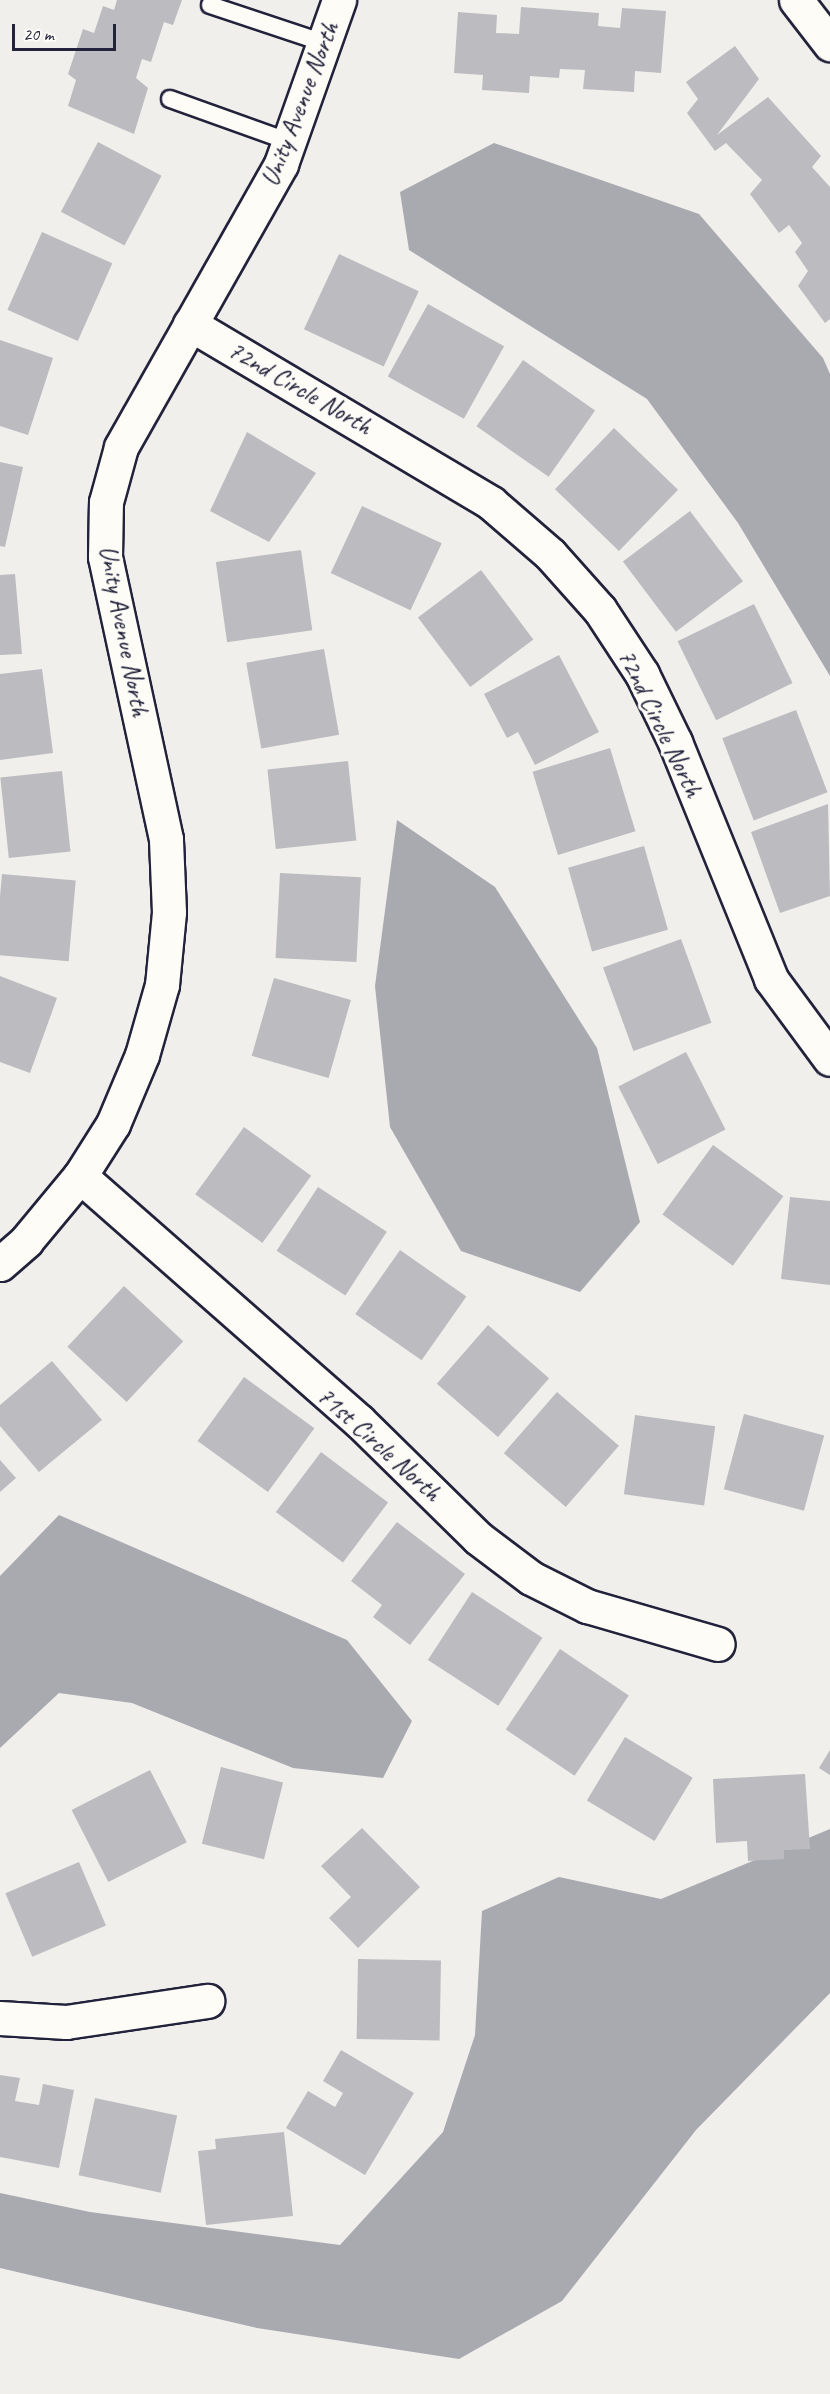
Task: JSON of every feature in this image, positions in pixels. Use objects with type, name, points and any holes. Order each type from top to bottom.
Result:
[{"type":"street","name":"Unity Avenue North","points":[[0,1264],[80,1176],[113,1124],[142,1055],[162,985],[169,912],[164,828],[105,557],[106,502],[121,447],[290,142],[327,44],[339,0]]},
{"type":"street","points":[[796,0],[830,44]]},
{"type":"street","name":"72nd Circle North","points":[[190,324],[491,503],[550,554],[600,610],[642,674],[675,742],[771,979],[830,1059]]},
{"type":"street","name":"71st Circle North","points":[[80,1176],[359,1421],[478,1538],[531,1578],[587,1606],[718,1644]]},
{"type":"street","points":[[0,2018],[66,2022],[207,2001]]},
{"type":"lane","points":[[210,5],[327,44]]},
{"type":"lane","points":[[170,99],[290,142]]},
{"type":"shaded area","points":[[494,143],[699,214],[823,358],[830,374],[830,676],[738,523],[647,399],[409,250],[400,192]]},
{"type":"shaded area","points":[[397,820],[495,887],[597,1048],[640,1222],[580,1292],[461,1251],[390,1127],[375,986]]},
{"type":"shaded area","points":[[59,1515],[347,1640],[412,1721],[383,1778],[293,1768],[132,1703],[59,1693],[0,1748],[0,1576]]},
{"type":"shaded area","points":[[830,1829],[830,1993],[696,2130],[562,2301],[459,2359],[257,2328],[0,2268],[0,2193],[90,2212],[340,2245],[443,2132],[475,2035],[482,1911],[559,1877],[661,1899]]},
{"type":"building","points":[[117,0],[182,0],[173,25],[164,22],[151,62],[142,59],[136,78],[148,88],[134,134],[68,106],[76,80],[68,74],[83,29],[94,33],[103,6],[114,10]]},
{"type":"building","points":[[521,7],[599,13],[598,26],[620,28],[622,8],[666,11],[661,73],[635,71],[634,92],[583,89],[585,70],[560,69],[559,78],[530,76],[529,93],[482,90],[483,75],[454,73],[458,12],[497,15],[496,33],[519,34]]},
{"type":"building","points":[[735,46],[759,79],[717,135],[768,97],[821,156],[812,167],[830,187],[830,319],[825,323],[798,286],[808,271],[795,252],[802,243],[789,225],[779,233],[750,194],[762,180],[726,143],[715,151],[687,113],[698,99],[686,82]]},
{"type":"building","points":[[98,142],[162,176],[124,246],[61,212]]},
{"type":"building","points":[[42,232],[112,263],[78,341],[7,310]]},
{"type":"building","points":[[339,254],[419,291],[384,366],[304,329]]},
{"type":"building","points":[[428,304],[504,346],[464,419],[388,377]]},
{"type":"building","points":[[0,340],[53,358],[28,435],[0,426]]},
{"type":"building","points":[[523,360],[595,410],[549,477],[477,426]]},
{"type":"building","points":[[614,428],[678,490],[619,551],[555,489]]},
{"type":"building","points":[[247,432],[316,473],[269,542],[210,511]]},
{"type":"building","points":[[0,462],[23,467],[5,547],[0,546]]},
{"type":"building","points":[[362,506],[442,543],[410,610],[331,573]]},
{"type":"building","points":[[690,511],[743,581],[676,632],[623,562]]},
{"type":"building","points":[[301,550],[312,630],[227,642],[216,562]]},
{"type":"building","points":[[481,570],[533,639],[470,687],[418,618]]},
{"type":"building","points":[[15,574],[22,654],[0,655],[0,575]]},
{"type":"building","points":[[754,604],[793,683],[716,720],[678,641]]},
{"type":"building","points":[[324,649],[339,735],[261,748],[246,663]]},
{"type":"building","points":[[559,655],[599,732],[535,765],[518,732],[507,738],[484,694]]},
{"type":"building","points":[[42,669],[53,753],[0,760],[0,674]]},
{"type":"building","points":[[796,710],[828,792],[754,820],[722,738]]},
{"type":"building","points":[[610,748],[635,831],[558,855],[533,772]]},
{"type":"building","points":[[348,761],[356,841],[276,849],[267,769]]},
{"type":"building","points":[[62,771],[70,852],[9,858],[0,777]]},
{"type":"building","points":[[828,804],[830,896],[780,913],[751,832]]},
{"type":"building","points":[[644,846],[668,930],[592,951],[568,868]]},
{"type":"building","points":[[280,873],[361,877],[356,962],[276,958]]},
{"type":"building","points":[[2,874],[76,880],[69,961],[0,955]]},
{"type":"building","points":[[681,939],[711,1023],[633,1051],[603,967]]},
{"type":"building","points":[[0,976],[57,998],[30,1073],[0,1062]]},
{"type":"building","points":[[274,978],[351,1000],[329,1078],[252,1056]]},
{"type":"building","points":[[686,1052],[725,1130],[658,1164],[618,1087]]},
{"type":"building","points":[[244,1127],[311,1176],[262,1243],[195,1194]]},
{"type":"building","points":[[713,1145],[783,1196],[733,1266],[662,1215]]},
{"type":"building","points":[[318,1187],[387,1232],[345,1295],[277,1251]]},
{"type":"building","points":[[790,1197],[830,1201],[830,1285],[781,1279]]},
{"type":"building","points":[[400,1250],[466,1296],[422,1360],[355,1314]]},
{"type":"building","points":[[124,1286],[183,1341],[127,1402],[67,1347]]},
{"type":"building","points":[[488,1325],[549,1378],[498,1437],[437,1384]]},
{"type":"building","points":[[52,1361],[102,1420],[39,1472],[0,1426],[0,1405]]},
{"type":"building","points":[[244,1377],[314,1428],[268,1492],[198,1441]]},
{"type":"building","points":[[557,1392],[619,1446],[566,1507],[504,1453]]},
{"type":"building","points":[[744,1414],[824,1435],[804,1511],[724,1489]]},
{"type":"building","points":[[635,1415],[715,1426],[704,1505],[624,1494]]},
{"type":"building","points":[[321,1452],[388,1503],[343,1562],[276,1512]]},
{"type":"building","points":[[0,1460],[16,1478],[0,1492]]},
{"type":"building","points":[[397,1522],[465,1574],[410,1645],[373,1617],[382,1605],[351,1581]]},
{"type":"building","points":[[472,1592],[542,1638],[498,1706],[428,1660]]},
{"type":"building","points":[[560,1649],[629,1695],[575,1776],[506,1729]]},
{"type":"building","points":[[625,1737],[693,1778],[655,1841],[587,1800]]},
{"type":"building","points":[[830,1750],[830,1775],[819,1768]]},
{"type":"building","points":[[221,1767],[283,1782],[264,1859],[202,1844]]},
{"type":"building","points":[[150,1770],[187,1842],[108,1882],[72,1810]]},
{"type":"building","points":[[805,1774],[810,1849],[784,1850],[784,1859],[748,1861],[747,1841],[716,1843],[713,1779]]},
{"type":"building","points":[[362,1828],[420,1887],[358,1948],[329,1918],[351,1897],[321,1866]]},
{"type":"building","points":[[79,1862],[106,1926],[32,1957],[5,1893]]},
{"type":"building","points":[[358,1959],[441,1960],[440,2040],[357,2039]]},
{"type":"building","points":[[341,2050],[414,2093],[365,2175],[286,2128],[308,2091],[335,2107],[343,2093],[323,2081]]},
{"type":"building","points":[[0,2075],[20,2078],[15,2101],[39,2105],[43,2084],[74,2090],[59,2168],[0,2157]]},
{"type":"building","points":[[95,2098],[177,2115],[161,2193],[79,2175]]},
{"type":"building","points":[[284,2132],[293,2216],[206,2225],[198,2151],[216,2149],[215,2139]]}]
